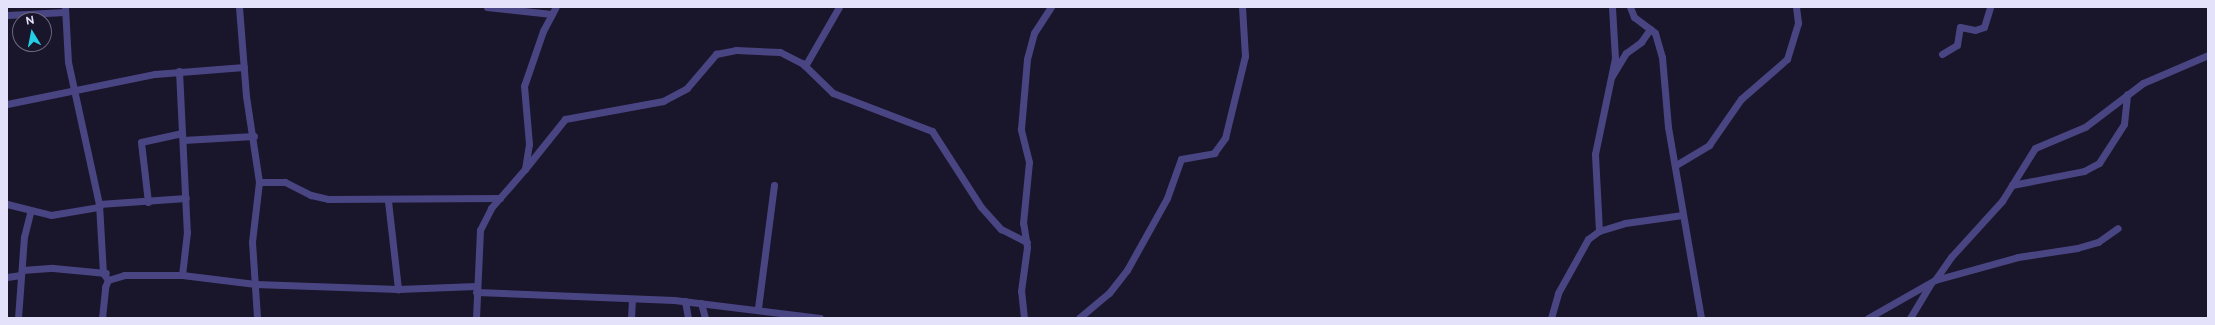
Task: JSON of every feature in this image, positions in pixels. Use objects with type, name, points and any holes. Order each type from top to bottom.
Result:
[{"type":"street","points":[[240,7],[244,67],[259,182],[252,242],[257,318]]},
{"type":"street","points":[[487,7],[552,14]]},
{"type":"street","points":[[525,169],[529,144],[524,86],[556,7]]},
{"type":"street","points":[[805,66],[839,7]]},
{"type":"street","points":[[1024,318],[1020,291],[1027,242],[1023,222],[1029,162],[1022,129],[1027,59],[1034,33],[1051,7]]},
{"type":"street","points":[[1079,318],[1109,292],[1127,270],[1167,198],[1181,159],[1214,153],[1225,138],[1244,56],[1242,7]]},
{"type":"street","points":[[1599,231],[1595,154],[1611,78],[1616,44],[1612,7]]},
{"type":"street","points":[[1630,7],[1634,17],[1650,29],[1662,57],[1666,112],[1676,165],[1682,215],[1701,318]]},
{"type":"street","points":[[1676,165],[1709,145],[1741,100],[1787,60],[1798,24],[1796,7]]},
{"type":"street","points":[[1942,54],[1957,45],[1960,27],[1975,30],[1984,27],[1990,7]]},
{"type":"street","points":[[7,15],[43,10],[65,9],[74,88],[99,206],[103,272],[108,280],[102,318]]},
{"type":"street","points":[[1611,78],[1626,53],[1641,42],[1650,29]]},
{"type":"street","points":[[476,318],[476,289],[480,230],[500,198],[565,119],[663,101],[687,88],[716,54],[736,50],[780,52],[805,66],[833,93],[932,131],[981,206],[1001,229],[1027,242]]},
{"type":"street","points":[[1910,318],[1933,281],[2012,185],[2036,148],[2085,127],[2127,94],[2208,55]]},
{"type":"street","points":[[7,104],[74,88],[179,71],[244,67]]},
{"type":"street","points":[[179,71],[186,198],[182,275]]},
{"type":"street","points":[[2012,185],[2084,171],[2099,163],[2124,124],[2127,94]]},
{"type":"street","points":[[148,202],[142,142],[183,136],[254,136]]},
{"type":"street","points":[[259,182],[285,182],[319,197],[388,200],[500,198]]},
{"type":"street","points":[[758,308],[774,185]]},
{"type":"street","points":[[7,204],[30,213],[64,214],[99,206],[186,198]]},
{"type":"street","points":[[388,200],[398,289]]},
{"type":"street","points":[[18,318],[30,213]]},
{"type":"street","points":[[1551,318],[1558,293],[1579,252],[1599,231],[1625,223],[1682,215]]},
{"type":"street","points":[[1868,318],[1933,281],[2018,257],[2077,248],[2098,242],[2118,228]]},
{"type":"street","points":[[7,277],[52,268],[103,272],[118,277]]},
{"type":"street","points":[[108,280],[118,277],[182,275],[255,284],[398,289],[476,289],[685,301],[758,308],[820,318]]},
{"type":"street","points":[[631,318],[632,299]]},
{"type":"street","points":[[685,301],[688,318]]},
{"type":"street","points":[[701,303],[705,318]]}]
